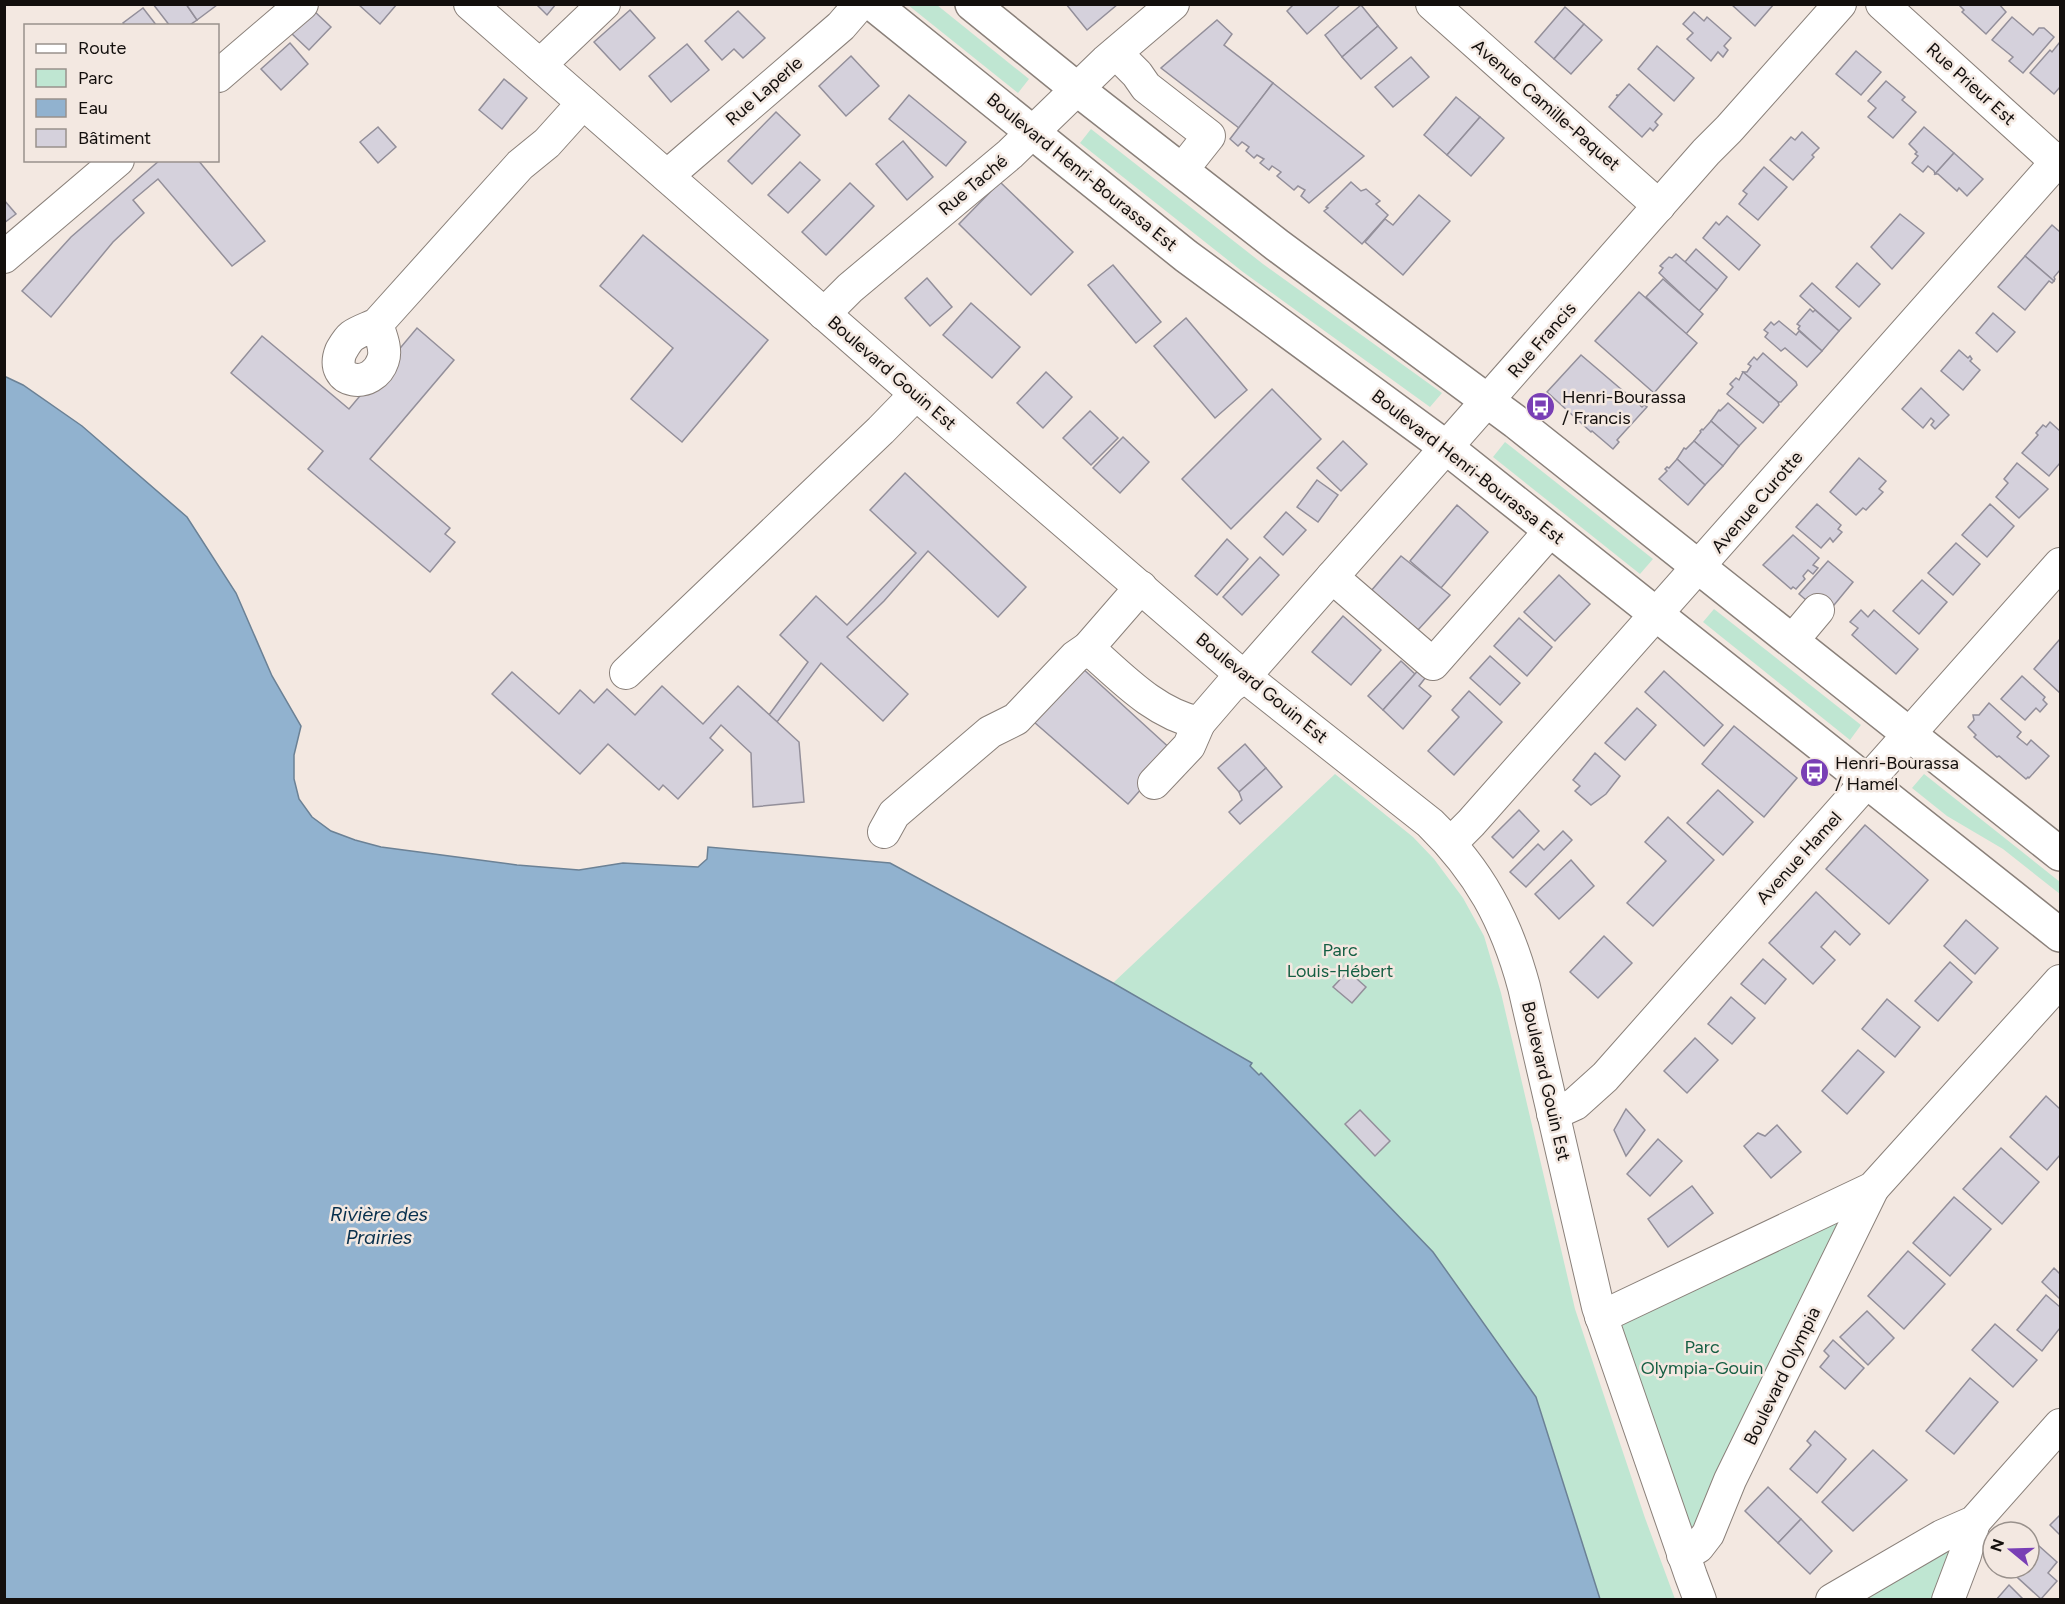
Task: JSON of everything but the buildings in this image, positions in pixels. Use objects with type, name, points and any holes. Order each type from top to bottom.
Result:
[{"type":"main road","name":"Boulevard Henri-Bourassa Est","points":[[873,4],[1211,276],[1447,448],[2061,935]]},
{"type":"main road","points":[[972,4],[1077,89],[1286,251],[1488,400],[2061,854]]},
{"type":"street","points":[[219,75],[302,4]]},
{"type":"street","name":"Boulevard Gouin Est","points":[[470,4],[916,394],[1245,676],[1430,823],[1451,843],[1471,868],[1487,894],[1512,947],[1524,987],[1601,1317],[1700,1599]]},
{"type":"street","points":[[540,64],[604,4]]},
{"type":"street","name":"Rue Laperle","points":[[667,176],[841,26],[860,4]]},
{"type":"street","name":"Rue Taché","points":[[824,314],[850,288],[1010,154],[1116,53],[1173,4]]},
{"type":"street","name":"Avenue Camille-Paquet","points":[[1432,4],[1659,206]]},
{"type":"street","name":"Rue Francis","points":[[1154,783],[1189,746],[1199,723],[1230,687],[1245,676],[1840,4]]},
{"type":"street","name":"Rue Prieur Est","points":[[1882,4],[2060,162]]},
{"type":"street","points":[[1116,53],[1137,74],[1146,87],[1209,136],[1182,170]]},
{"type":"street","points":[[377,324],[520,165],[547,143],[583,103]]},
{"type":"street","points":[[4,257],[116,162]]},
{"type":"street","name":"Avenue Curotte","points":[[1451,843],[1471,824],[2060,162]]},
{"type":"street","points":[[626,673],[916,394]]},
{"type":"street","points":[[1332,577],[1433,664],[1551,530]]},
{"type":"street","name":"Avenue Hamel","points":[[1553,1113],[1575,1104],[1605,1077],[2061,564]]},
{"type":"street","points":[[884,832],[894,814],[990,732],[1016,719],[1075,657],[1088,648],[1141,587]]},
{"type":"street","points":[[1792,641],[1818,610]]},
{"type":"street","points":[[1088,648],[1152,703],[1170,713],[1199,723]]},
{"type":"street","name":"Boulevard Olympia","points":[[1683,1555],[1698,1547],[1708,1534],[1730,1480],[1873,1188],[2061,981]]},
{"type":"street","name":"Boulevard Olympia","points":[[1601,1317],[1873,1188]]},
{"type":"street","points":[[1832,1599],[1942,1536],[1974,1522],[2061,1425]]},
{"type":"street","points":[[1948,1599],[1965,1555],[1974,1522]]},
{"type":"green space","points":[[908,5],[937,5],[1029,79],[1018,93]]},
{"type":"green space","points":[[1091,129],[1263,264],[1442,393],[1430,407],[1243,272],[1080,143]]},
{"type":"green space","points":[[1505,442],[1653,559],[1640,574],[1493,457]]},
{"type":"green space","points":[[1714,609],[1861,725],[1850,740],[1703,622]]},
{"type":"green space","name":"Parc Louis-Hébert","points":[[1335,774],[1413,837],[1434,859],[1463,898],[1484,936],[1501,993],[1575,1309],[1645,1518],[1675,1599],[1600,1599],[1536,1397],[1433,1252],[1261,1073],[1259,1075],[1249,1066],[1251,1064],[1113,983]]},
{"type":"green space","points":[[1924,774],[2060,882],[2060,894],[2003,849],[1947,816],[1912,788]]},
{"type":"green space","name":"Parc Olympia-Gouin","points":[[1843,1216],[1696,1525],[1689,1527],[1620,1322]]},
{"type":"green space","points":[[1945,1548],[1952,1550],[1936,1599],[1856,1600]]},
{"type":"water","name":"Rivière des Prairies","points":[[4,376],[23,385],[82,426],[187,517],[236,593],[272,676],[301,726],[294,755],[294,779],[299,799],[312,817],[331,831],[381,847],[517,865],[579,870],[623,863],[698,867],[707,859],[708,847],[890,863],[1113,983],[1252,1063],[1250,1066],[1259,1075],[1261,1073],[1433,1252],[1536,1397],[1600,1599],[5,1599]]},
{"type":"place","name":"Henri-Bourassa / Francis","points":[[1541,407]]},
{"type":"place","name":"Henri-Bourassa / Hamel","points":[[1814,773]]}]
